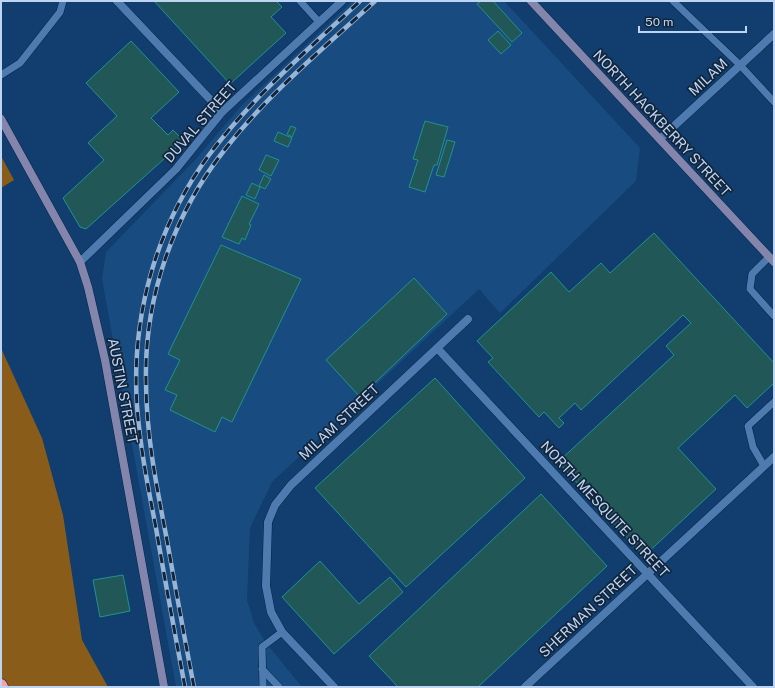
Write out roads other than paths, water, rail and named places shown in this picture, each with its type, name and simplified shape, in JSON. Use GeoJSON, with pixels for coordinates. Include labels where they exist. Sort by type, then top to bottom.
{"type":"FeatureCollection","features":[{"type":"Feature","properties":{"kind":"street"},"geometry":{"type":"LineString","coordinates":[[118,1],[222,112]]}},
{"type":"Feature","properties":{"kind":"street","name":"DUVAL STREET"},"geometry":{"type":"LineString","coordinates":[[80,262],[176,169],[222,112],[342,1]]}},
{"type":"Feature","properties":{"kind":"street","name":"NORTH HACKBERRY STREET"},"geometry":{"type":"LineString","coordinates":[[531,1],[772,260]]}},
{"type":"Feature","properties":{"kind":"street","name":"MILAM"},"geometry":{"type":"LineString","coordinates":[[660,140],[774,34]]}},
{"type":"Feature","properties":{"kind":"street","name":"AUSTIN STREET"},"geometry":{"type":"LineString","coordinates":[[1,119],[80,262],[88,287],[105,360],[164,687]]}},
{"type":"Feature","properties":{"kind":"street","name":"MILAM STREET"},"geometry":{"type":"LineString","coordinates":[[282,632],[271,612],[266,586],[268,522],[275,505],[291,485],[438,349],[468,319]]}},
{"type":"Feature","properties":{"kind":"street","name":"NORTH MESQUITE STREET"},"geometry":{"type":"LineString","coordinates":[[438,349],[753,687]]}},
{"type":"Feature","properties":{"kind":"street","name":"SHERMAN STREET"},"geometry":{"type":"LineString","coordinates":[[525,687],[774,457]]}},
{"type":"Feature","properties":{"kind":"street"},"geometry":{"type":"LineString","coordinates":[[282,632],[334,687]]}},
{"type":"Feature","properties":{"kind":"lane"},"geometry":{"type":"LineString","coordinates":[[1,75],[20,63],[60,12],[63,1]]}},
{"type":"Feature","properties":{"kind":"lane"},"geometry":{"type":"LineString","coordinates":[[300,1],[319,22]]}},
{"type":"Feature","properties":{"kind":"lane"},"geometry":{"type":"LineString","coordinates":[[673,1],[740,65],[774,102]]}},
{"type":"Feature","properties":{"kind":"lane"},"geometry":{"type":"LineString","coordinates":[[772,260],[752,274],[750,288],[774,316]]}},
{"type":"Feature","properties":{"kind":"lane"},"geometry":{"type":"LineString","coordinates":[[764,466],[753,447],[748,426],[774,402]]}},
{"type":"Feature","properties":{"kind":"lane"},"geometry":{"type":"LineString","coordinates":[[263,687],[262,647],[282,632]]}},
{"type":"Feature","properties":{"kind":"lane"},"geometry":{"type":"LineString","coordinates":[[262,669],[279,687]]}},
{"type":"Feature","properties":{"kind":"railway"},"geometry":{"type":"LineString","coordinates":[[185,687],[145,467],[137,406],[136,372],[138,339],[143,306],[151,274],[161,242],[175,212],[190,183],[209,155],[243,113],[360,1]]}},
{"type":"Feature","properties":{"kind":"railway"},"geometry":{"type":"LineString","coordinates":[[194,687],[155,478],[146,400],[147,350],[150,318],[157,288],[166,257],[177,228],[191,200],[226,148],[260,108],[375,1]]}}]}
